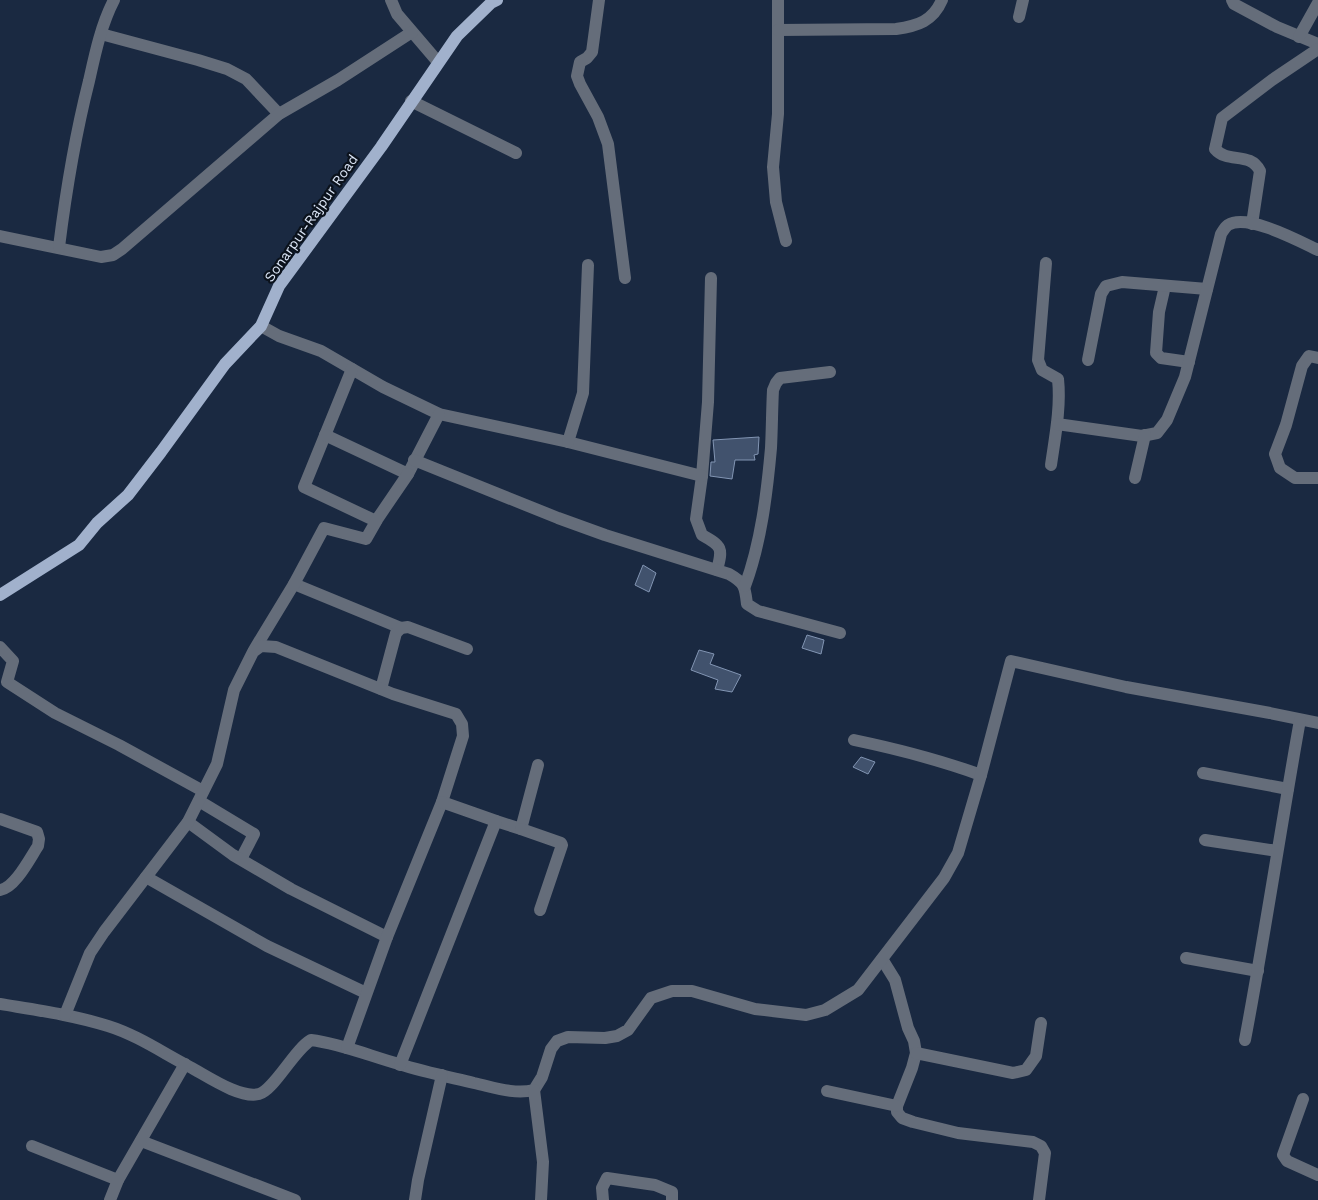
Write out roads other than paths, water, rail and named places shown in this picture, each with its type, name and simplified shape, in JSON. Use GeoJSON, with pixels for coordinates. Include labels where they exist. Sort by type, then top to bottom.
{"type":"FeatureCollection","features":[{"type":"Feature","properties":{"kind":"main road","name":"Sonarpur-Rajpur Road"},"geometry":{"type":"LineString","coordinates":[[0,595],[79,545],[97,523],[128,494],[226,364],[261,326],[279,286],[381,147],[457,36],[493,1]]}},
{"type":"Feature","properties":{"kind":"street"},"geometry":{"type":"LineString","coordinates":[[59,248],[65,195],[78,124],[101,34],[114,0]]}},
{"type":"Feature","properties":{"kind":"street"},"geometry":{"type":"LineString","coordinates":[[391,0],[396,14],[438,62]]}},
{"type":"Feature","properties":{"kind":"street"},"geometry":{"type":"LineString","coordinates":[[599,0],[592,52],[580,62],[577,76],[601,124],[608,144],[624,278]]}},
{"type":"Feature","properties":{"kind":"street"},"geometry":{"type":"LineString","coordinates":[[778,0],[778,114],[773,167],[776,202],[786,241]]}},
{"type":"Feature","properties":{"kind":"street"},"geometry":{"type":"LineString","coordinates":[[778,30],[896,29],[914,27],[937,11],[942,0]]}},
{"type":"Feature","properties":{"kind":"street"},"geometry":{"type":"LineString","coordinates":[[1019,17],[1023,0]]}},
{"type":"Feature","properties":{"kind":"street"},"geometry":{"type":"LineString","coordinates":[[1232,0],[1234,4],[1277,27],[1318,44]]}},
{"type":"Feature","properties":{"kind":"street"},"geometry":{"type":"LineString","coordinates":[[1299,36],[1318,4],[1308,0]]}},
{"type":"Feature","properties":{"kind":"street"},"geometry":{"type":"LineString","coordinates":[[0,236],[86,255],[101,257],[113,255],[279,114],[338,80],[412,32]]}},
{"type":"Feature","properties":{"kind":"street"},"geometry":{"type":"LineString","coordinates":[[101,34],[227,69],[246,79],[279,114]]}},
{"type":"Feature","properties":{"kind":"street"},"geometry":{"type":"LineString","coordinates":[[1252,224],[1260,171],[1257,165],[1250,160],[1220,155],[1215,149],[1222,118],[1272,80],[1318,49]]}},
{"type":"Feature","properties":{"kind":"street"},"geometry":{"type":"LineString","coordinates":[[411,101],[516,153]]}},
{"type":"Feature","properties":{"kind":"street"},"geometry":{"type":"LineString","coordinates":[[1057,424],[1145,435],[1158,433],[1167,420],[1185,377],[1221,234],[1227,225],[1240,221],[1271,228],[1318,250]]}},
{"type":"Feature","properties":{"kind":"street"},"geometry":{"type":"LineString","coordinates":[[1046,263],[1038,360],[1042,370],[1058,379],[1057,424],[1051,465]]}},
{"type":"Feature","properties":{"kind":"street"},"geometry":{"type":"LineString","coordinates":[[568,442],[583,393],[588,265]]}},
{"type":"Feature","properties":{"kind":"street"},"geometry":{"type":"LineString","coordinates":[[711,278],[708,402],[702,476],[696,519],[702,535],[717,543],[720,547],[721,556],[717,570]]}},
{"type":"Feature","properties":{"kind":"street"},"geometry":{"type":"LineString","coordinates":[[1088,360],[1101,294],[1106,286],[1122,282],[1207,289]]}},
{"type":"Feature","properties":{"kind":"street"},"geometry":{"type":"LineString","coordinates":[[1165,286],[1159,312],[1156,353],[1161,358],[1189,362]]}},
{"type":"Feature","properties":{"kind":"street"},"geometry":{"type":"LineString","coordinates":[[261,326],[279,336],[321,351],[383,387],[439,414],[568,442],[702,476]]}},
{"type":"Feature","properties":{"kind":"street"},"geometry":{"type":"LineString","coordinates":[[1318,358],[1309,356],[1302,366],[1286,425],[1275,454],[1280,468],[1295,478],[1318,478]]}},
{"type":"Feature","properties":{"kind":"street"},"geometry":{"type":"LineString","coordinates":[[352,369],[304,486],[376,521]]}},
{"type":"Feature","properties":{"kind":"street"},"geometry":{"type":"LineString","coordinates":[[830,372],[780,378],[776,383],[771,448],[763,512],[753,564],[745,586],[747,604],[758,611],[840,632]]}},
{"type":"Feature","properties":{"kind":"street"},"geometry":{"type":"LineString","coordinates":[[65,1015],[90,953],[188,822],[217,764],[228,723],[234,690],[253,652],[294,584],[324,528],[366,539],[408,474],[439,414]]}},
{"type":"Feature","properties":{"kind":"street"},"geometry":{"type":"LineString","coordinates":[[325,435],[408,474]]}},
{"type":"Feature","properties":{"kind":"street"},"geometry":{"type":"LineString","coordinates":[[1135,478],[1145,435]]}},
{"type":"Feature","properties":{"kind":"street"},"geometry":{"type":"LineString","coordinates":[[414,460],[558,518],[605,535],[717,570],[738,579],[745,586]]}},
{"type":"Feature","properties":{"kind":"street"},"geometry":{"type":"LineString","coordinates":[[294,584],[401,628],[408,627],[467,650]]}},
{"type":"Feature","properties":{"kind":"street"},"geometry":{"type":"LineString","coordinates":[[381,689],[396,633],[401,628]]}},
{"type":"Feature","properties":{"kind":"street"},"geometry":{"type":"LineString","coordinates":[[253,652],[261,646],[276,648],[417,703],[456,714],[462,724],[462,736],[442,802],[387,937],[347,1048]]}},
{"type":"Feature","properties":{"kind":"street"},"geometry":{"type":"LineString","coordinates":[[0,647],[13,662],[7,682],[55,713],[119,745],[201,796],[254,834],[241,860]]}},
{"type":"Feature","properties":{"kind":"street"},"geometry":{"type":"LineString","coordinates":[[541,1200],[543,1162],[534,1090],[542,1077],[551,1049],[558,1041],[568,1037],[605,1038],[617,1036],[628,1030],[651,998],[672,991],[692,991],[755,1009],[806,1014],[826,1010],[858,990],[944,878],[958,852],[981,775],[1011,661],[1126,687],[1318,723]]}},
{"type":"Feature","properties":{"kind":"street"},"geometry":{"type":"LineString","coordinates":[[1246,1040],[1300,720]]}},
{"type":"Feature","properties":{"kind":"street"},"geometry":{"type":"LineString","coordinates":[[854,740],[930,759],[981,775]]}},
{"type":"Feature","properties":{"kind":"street"},"geometry":{"type":"LineString","coordinates":[[521,829],[538,765]]}},
{"type":"Feature","properties":{"kind":"street"},"geometry":{"type":"LineString","coordinates":[[1202,773],[1288,789]]}},
{"type":"Feature","properties":{"kind":"street"},"geometry":{"type":"LineString","coordinates":[[442,802],[561,843],[562,845],[540,910]]}},
{"type":"Feature","properties":{"kind":"street"},"geometry":{"type":"LineString","coordinates":[[0,819],[37,832],[39,839],[38,846],[15,880],[5,889],[0,890]]}},
{"type":"Feature","properties":{"kind":"street"},"geometry":{"type":"LineString","coordinates":[[188,822],[241,860],[291,889],[387,937]]}},
{"type":"Feature","properties":{"kind":"street"},"geometry":{"type":"LineString","coordinates":[[400,1065],[496,822]]}},
{"type":"Feature","properties":{"kind":"street"},"geometry":{"type":"LineString","coordinates":[[1204,840],[1277,851]]}},
{"type":"Feature","properties":{"kind":"street"},"geometry":{"type":"LineString","coordinates":[[146,877],[267,946],[366,993]]}},
{"type":"Feature","properties":{"kind":"street"},"geometry":{"type":"LineString","coordinates":[[1186,958],[1258,971]]}},
{"type":"Feature","properties":{"kind":"street"},"geometry":{"type":"LineString","coordinates":[[882,959],[895,980],[916,1053],[897,1106],[897,1112],[902,1118],[913,1122],[958,1133],[1034,1142],[1041,1146],[1045,1153],[1038,1200]]}},
{"type":"Feature","properties":{"kind":"street"},"geometry":{"type":"LineString","coordinates":[[0,1004],[65,1015],[110,1027],[238,1092],[250,1095],[261,1094],[270,1086],[303,1045],[311,1040],[347,1048],[400,1065],[505,1090],[524,1092],[534,1090]]}},
{"type":"Feature","properties":{"kind":"street"},"geometry":{"type":"LineString","coordinates":[[916,1053],[1013,1073],[1026,1070],[1036,1056],[1040,1023]]}},
{"type":"Feature","properties":{"kind":"street"},"geometry":{"type":"LineString","coordinates":[[110,1200],[118,1180],[185,1064]]}},
{"type":"Feature","properties":{"kind":"street"},"geometry":{"type":"LineString","coordinates":[[415,1200],[442,1075]]}},
{"type":"Feature","properties":{"kind":"street"},"geometry":{"type":"LineString","coordinates":[[827,1091],[897,1106]]}},
{"type":"Feature","properties":{"kind":"street"},"geometry":{"type":"LineString","coordinates":[[1303,1099],[1283,1155],[1287,1161],[1318,1175]]}},
{"type":"Feature","properties":{"kind":"street"},"geometry":{"type":"LineString","coordinates":[[141,1140],[295,1200]]}},
{"type":"Feature","properties":{"kind":"street"},"geometry":{"type":"LineString","coordinates":[[32,1146],[118,1180]]}},
{"type":"Feature","properties":{"kind":"street"},"geometry":{"type":"LineString","coordinates":[[603,1200],[602,1188],[607,1178],[655,1185],[672,1192],[672,1200]]}}]}
